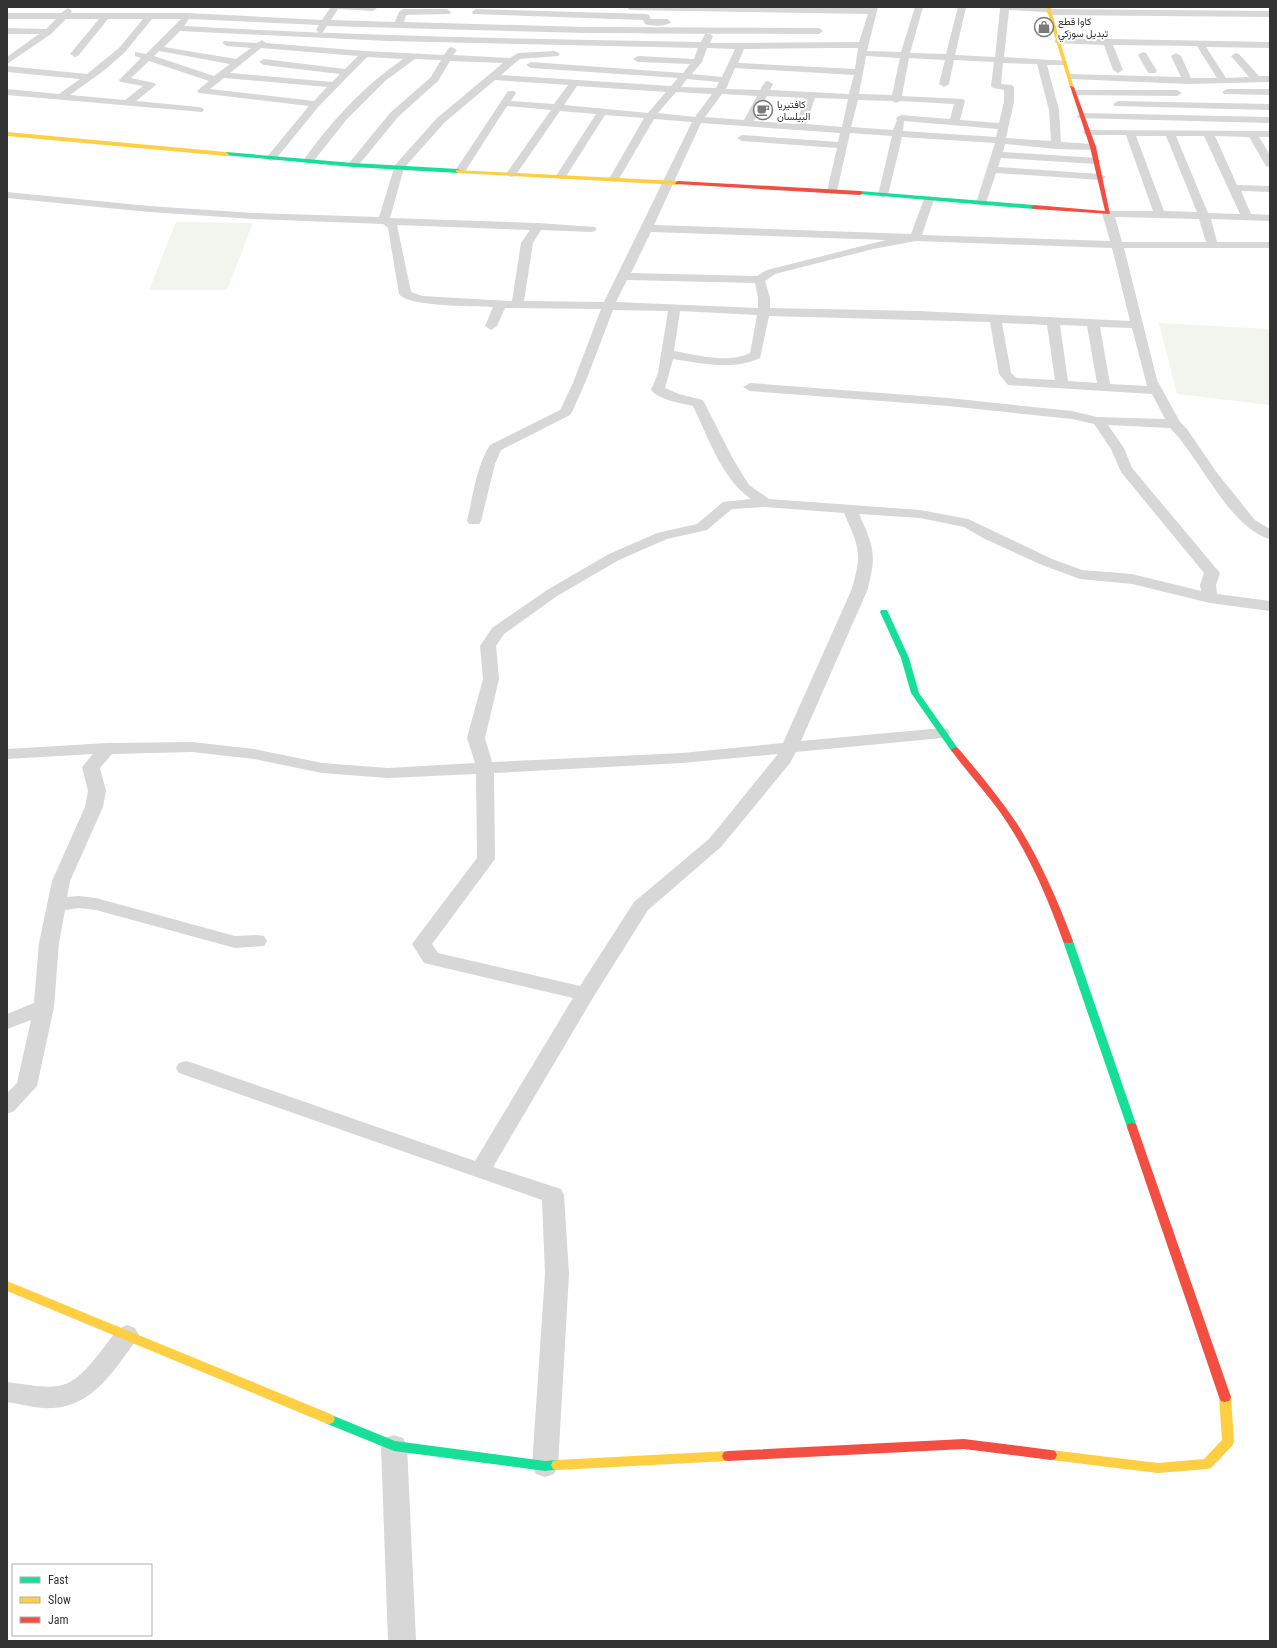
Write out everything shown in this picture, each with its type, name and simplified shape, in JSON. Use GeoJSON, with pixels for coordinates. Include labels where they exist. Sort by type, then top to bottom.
{"type":"FeatureCollection","features":[{"type":"Feature","properties":{"kind":"street"},"geometry":{"type":"LineString","coordinates":[[8,17],[16,7]]}},
{"type":"Feature","properties":{"kind":"street"},"geometry":{"type":"LineString","coordinates":[[7,61],[48,32],[64,16],[70,7]]}},
{"type":"Feature","properties":{"kind":"street"},"geometry":{"type":"LineString","coordinates":[[127,103],[151,85],[124,80],[178,28],[193,7]]}},
{"type":"Feature","properties":{"kind":"street"},"geometry":{"type":"LineString","coordinates":[[305,50],[316,37],[335,7]]}},
{"type":"Feature","properties":{"kind":"street"},"geometry":{"type":"LineString","coordinates":[[339,7],[373,8]]}},
{"type":"Feature","properties":{"kind":"street"},"geometry":{"type":"LineString","coordinates":[[625,7],[782,23],[778,54],[831,55]]}},
{"type":"Feature","properties":{"kind":"street"},"geometry":{"type":"LineString","coordinates":[[883,195],[901,118],[898,100],[905,55],[919,7]]}},
{"type":"Feature","properties":{"kind":"street"},"geometry":{"type":"LineString","coordinates":[[944,84],[962,7]]}},
{"type":"Feature","properties":{"kind":"street"},"geometry":{"type":"LineString","coordinates":[[1002,7],[1147,14],[1270,13]]}},
{"type":"Feature","properties":{"kind":"street"},"geometry":{"type":"LineString","coordinates":[[981,203],[997,155],[1009,102],[1009,87],[996,86],[1005,7]]}},
{"type":"Feature","properties":{"kind":"street"},"geometry":{"type":"LineString","coordinates":[[1266,7],[1270,13]]}},
{"type":"Feature","properties":{"kind":"street"},"geometry":{"type":"LineString","coordinates":[[8,17],[188,16],[325,23],[586,30],[782,11],[873,9],[859,52],[859,72],[832,191]]}},
{"type":"Feature","properties":{"kind":"street"},"geometry":{"type":"LineString","coordinates":[[352,165],[394,115],[435,79],[477,10],[534,13],[547,16],[646,18],[648,22],[715,17]]}},
{"type":"Feature","properties":{"kind":"street"},"geometry":{"type":"LineString","coordinates":[[1049,10],[1053,22],[1060,31],[1058,41],[1064,63],[1070,76],[1093,147],[1108,213],[1151,380],[1174,424],[1182,432],[1212,476],[1250,523],[1270,535]]}},
{"type":"Feature","properties":{"kind":"street"},"geometry":{"type":"LineString","coordinates":[[398,25],[403,12],[447,12]]}},
{"type":"Feature","properties":{"kind":"street"},"geometry":{"type":"LineString","coordinates":[[1053,22],[1152,22],[1147,14]]}},
{"type":"Feature","properties":{"kind":"street"},"geometry":{"type":"LineString","coordinates":[[75,54],[106,16]]}},
{"type":"Feature","properties":{"kind":"street"},"geometry":{"type":"LineString","coordinates":[[61,97],[103,67],[122,50],[150,16]]}},
{"type":"Feature","properties":{"kind":"street"},"geometry":{"type":"LineString","coordinates":[[586,17],[586,30]]}},
{"type":"Feature","properties":{"kind":"street"},"geometry":{"type":"LineString","coordinates":[[614,179],[651,116],[697,62],[715,17]]}},
{"type":"Feature","properties":{"kind":"street"},"geometry":{"type":"LineString","coordinates":[[178,28],[316,37],[741,46],[779,45],[905,55],[1064,63]]}},
{"type":"Feature","properties":{"kind":"street"},"geometry":{"type":"LineString","coordinates":[[7,31],[48,32]]}},
{"type":"Feature","properties":{"kind":"street"},"geometry":{"type":"LineString","coordinates":[[781,31],[819,31]]}},
{"type":"Feature","properties":{"kind":"street"},"geometry":{"type":"LineString","coordinates":[[1157,31],[1164,43]]}},
{"type":"Feature","properties":{"kind":"street"},"geometry":{"type":"LineString","coordinates":[[272,34],[202,90],[316,104]]}},
{"type":"Feature","properties":{"kind":"street"},"geometry":{"type":"LineString","coordinates":[[169,37],[183,39]]}},
{"type":"Feature","properties":{"kind":"street"},"geometry":{"type":"LineString","coordinates":[[1058,41],[1270,45]]}},
{"type":"Feature","properties":{"kind":"street"},"geometry":{"type":"LineString","coordinates":[[219,42],[305,50],[511,62],[739,80]]}},
{"type":"Feature","properties":{"kind":"street"},"geometry":{"type":"LineString","coordinates":[[652,60],[654,43]]}},
{"type":"Feature","properties":{"kind":"street"},"geometry":{"type":"LineString","coordinates":[[1108,43],[1116,55],[1118,70]]}},
{"type":"Feature","properties":{"kind":"street"},"geometry":{"type":"LineString","coordinates":[[1200,44],[1204,56],[1223,80]]}},
{"type":"Feature","properties":{"kind":"street"},"geometry":{"type":"LineString","coordinates":[[474,521],[488,464],[495,448],[565,412],[579,383],[608,307],[698,120],[720,90],[741,46]]}},
{"type":"Feature","properties":{"kind":"street"},"geometry":{"type":"LineString","coordinates":[[7,48],[25,48]]}},
{"type":"Feature","properties":{"kind":"street"},"geometry":{"type":"LineString","coordinates":[[156,48],[237,62]]}},
{"type":"Feature","properties":{"kind":"street"},"geometry":{"type":"LineString","coordinates":[[122,50],[218,77],[334,85]]}},
{"type":"Feature","properties":{"kind":"street"},"geometry":{"type":"LineString","coordinates":[[271,158],[316,104],[345,72],[365,54]]}},
{"type":"Feature","properties":{"kind":"street"},"geometry":{"type":"LineString","coordinates":[[384,220],[399,168],[441,120],[518,56],[555,54]]}},
{"type":"Feature","properties":{"kind":"street"},"geometry":{"type":"LineString","coordinates":[[1152,71],[1139,55],[1156,56]]}},
{"type":"Feature","properties":{"kind":"street"},"geometry":{"type":"LineString","coordinates":[[308,161],[337,123],[359,99],[394,69],[413,56]]}},
{"type":"Feature","properties":{"kind":"street"},"geometry":{"type":"LineString","coordinates":[[1176,56],[1188,81]]}},
{"type":"Feature","properties":{"kind":"street"},"geometry":{"type":"LineString","coordinates":[[1204,56],[1250,56]]}},
{"type":"Feature","properties":{"kind":"street"},"geometry":{"type":"LineString","coordinates":[[1229,56],[1256,79]]}},
{"type":"Feature","properties":{"kind":"street"},"geometry":{"type":"LineString","coordinates":[[629,59],[697,62]]}},
{"type":"Feature","properties":{"kind":"street"},"geometry":{"type":"LineString","coordinates":[[264,62],[345,72]]}},
{"type":"Feature","properties":{"kind":"street"},"geometry":{"type":"LineString","coordinates":[[1041,62],[1054,110],[1056,146]]}},
{"type":"Feature","properties":{"kind":"street"},"geometry":{"type":"LineString","coordinates":[[731,65],[776,64],[859,72]]}},
{"type":"Feature","properties":{"kind":"street"},"geometry":{"type":"LineString","coordinates":[[748,123],[769,82],[776,64]]}},
{"type":"Feature","properties":{"kind":"street"},"geometry":{"type":"LineString","coordinates":[[7,69],[88,77]]}},
{"type":"Feature","properties":{"kind":"street"},"geometry":{"type":"LineString","coordinates":[[1070,76],[1188,81],[1270,79]]}},
{"type":"Feature","properties":{"kind":"street"},"geometry":{"type":"LineString","coordinates":[[494,77],[898,100],[960,101],[954,122]]}},
{"type":"Feature","properties":{"kind":"street"},"geometry":{"type":"LineString","coordinates":[[460,171],[520,79]]}},
{"type":"Feature","properties":{"kind":"street"},"geometry":{"type":"LineString","coordinates":[[1207,81],[1213,92],[1270,92]]}},
{"type":"Feature","properties":{"kind":"street"},"geometry":{"type":"LineString","coordinates":[[511,174],[575,82]]}},
{"type":"Feature","properties":{"kind":"street"},"geometry":{"type":"LineString","coordinates":[[840,86],[856,87]]}},
{"type":"Feature","properties":{"kind":"street"},"geometry":{"type":"LineString","coordinates":[[7,92],[199,110]]}},
{"type":"Feature","properties":{"kind":"street"},"geometry":{"type":"LineString","coordinates":[[1077,97],[1184,92]]}},
{"type":"Feature","properties":{"kind":"street"},"geometry":{"type":"LineString","coordinates":[[1146,93],[1157,118],[1167,134],[1204,216],[1213,246]]}},
{"type":"Feature","properties":{"kind":"street"},"geometry":{"type":"LineString","coordinates":[[800,127],[811,95]]}},
{"type":"Feature","properties":{"kind":"street"},"geometry":{"type":"LineString","coordinates":[[1077,97],[1104,104],[1152,106],[1216,102],[1270,107]]}},
{"type":"Feature","properties":{"kind":"street"},"geometry":{"type":"LineString","coordinates":[[1216,102],[1223,118],[1225,134]]}},
{"type":"Feature","properties":{"kind":"street"},"geometry":{"type":"LineString","coordinates":[[505,103],[698,120],[1056,146],[1093,147]]}},
{"type":"Feature","properties":{"kind":"street"},"geometry":{"type":"LineString","coordinates":[[562,176],[603,112]]}},
{"type":"Feature","properties":{"kind":"street"},"geometry":{"type":"LineString","coordinates":[[1082,116],[1270,120]]}},
{"type":"Feature","properties":{"kind":"street"},"geometry":{"type":"LineString","coordinates":[[901,118],[1004,126]]}},
{"type":"Feature","properties":{"kind":"street"},"geometry":{"type":"LineString","coordinates":[[1088,132],[1270,134]]}},
{"type":"Feature","properties":{"kind":"street"},"geometry":{"type":"LineString","coordinates":[[1130,133],[1160,215]]}},
{"type":"Feature","properties":{"kind":"street"},"geometry":{"type":"LineString","coordinates":[[1208,133],[1247,217]]}},
{"type":"Feature","properties":{"kind":"street"},"geometry":{"type":"LineString","coordinates":[[7,134],[352,165],[832,191],[1108,213],[1270,218]]}},
{"type":"Feature","properties":{"kind":"street"},"geometry":{"type":"LineString","coordinates":[[1252,134],[1270,164]]}},
{"type":"Feature","properties":{"kind":"street"},"geometry":{"type":"LineString","coordinates":[[742,138],[842,150]]}},
{"type":"Feature","properties":{"kind":"street"},"geometry":{"type":"LineString","coordinates":[[766,150],[842,150]]}},
{"type":"Feature","properties":{"kind":"street"},"geometry":{"type":"LineString","coordinates":[[997,155],[1096,161]]}},
{"type":"Feature","properties":{"kind":"street"},"geometry":{"type":"LineString","coordinates":[[992,169],[1012,172],[1101,177]]}},
{"type":"Feature","properties":{"kind":"street"},"geometry":{"type":"LineString","coordinates":[[1233,188],[1270,189]]}},
{"type":"Feature","properties":{"kind":"street"},"geometry":{"type":"LineString","coordinates":[[7,195],[240,215],[591,228]]}},
{"type":"Feature","properties":{"kind":"street"},"geometry":{"type":"LineString","coordinates":[[915,238],[929,199]]}},
{"type":"Feature","properties":{"kind":"street"},"geometry":{"type":"LineString","coordinates":[[384,220],[393,227],[405,294],[410,297],[431,300],[500,304],[994,318],[1137,325]]}},
{"type":"Feature","properties":{"kind":"street"},"geometry":{"type":"LineString","coordinates":[[517,304],[527,244],[538,226]]}},
{"type":"Feature","properties":{"kind":"street"},"geometry":{"type":"LineString","coordinates":[[647,228],[1117,245],[1270,245]]}},
{"type":"Feature","properties":{"kind":"street"},"geometry":{"type":"LineString","coordinates":[[624,276],[759,280],[771,272],[874,246],[915,238]]}},
{"type":"Feature","properties":{"kind":"street"},"geometry":{"type":"LineString","coordinates":[[666,354],[736,361],[751,358],[756,355],[765,300],[759,280]]}},
{"type":"Feature","properties":{"kind":"street"},"geometry":{"type":"LineString","coordinates":[[491,326],[500,304]]}},
{"type":"Feature","properties":{"kind":"street"},"geometry":{"type":"LineString","coordinates":[[675,308],[664,373],[658,390],[674,397],[698,403],[726,459],[744,488],[765,503]]}},
{"type":"Feature","properties":{"kind":"street"},"geometry":{"type":"LineString","coordinates":[[994,318],[1005,374],[1013,382],[1156,390]]}},
{"type":"Feature","properties":{"kind":"street"},"geometry":{"type":"LineString","coordinates":[[1053,321],[1062,384]]}},
{"type":"Feature","properties":{"kind":"street"},"geometry":{"type":"LineString","coordinates":[[1093,322],[1104,386]]}},
{"type":"Feature","properties":{"kind":"street"},"geometry":{"type":"LineString","coordinates":[[750,387],[948,402],[1072,415],[1099,421],[1130,421],[1174,424]]}},
{"type":"Feature","properties":{"kind":"street"},"geometry":{"type":"LineString","coordinates":[[1099,421],[1109,439],[1117,448],[1126,469],[1212,573],[1208,585],[1210,598]]}},
{"type":"Feature","properties":{"kind":"street"},"geometry":{"type":"LineString","coordinates":[[585,994],[431,958],[422,944],[486,859],[485,769],[476,738],[492,679],[488,646],[498,632],[552,593],[614,557],[662,536],[702,527],[728,505],[765,503],[920,514],[968,523],[990,536],[1047,562],[1080,574],[1132,580],[1210,598],[1270,606]]}},
{"type":"Feature","properties":{"kind":"street"},"geometry":{"type":"LineString","coordinates":[[480,1171],[585,994],[641,906],[715,843],[784,759],[833,652],[859,591],[866,568],[865,542],[850,510]]}},
{"type":"Feature","properties":{"kind":"street"},"geometry":{"type":"LineString","coordinates":[[7,1286],[394,1446],[545,1466],[964,1444],[1158,1468],[1207,1464],[1228,1442],[1225,1395],[1056,907],[1023,843],[1003,810],[942,733],[915,693],[905,658],[884,612]]}},
{"type":"Feature","properties":{"kind":"street"},"geometry":{"type":"LineString","coordinates":[[7,754],[108,748],[192,747],[254,754],[322,768],[388,773],[682,758],[942,733]]}},
{"type":"Feature","properties":{"kind":"street"},"geometry":{"type":"LineString","coordinates":[[7,1106],[27,1086],[44,1007],[49,943],[61,881],[94,807],[97,791],[91,767],[108,748]]}},
{"type":"Feature","properties":{"kind":"street"},"geometry":{"type":"LineString","coordinates":[[57,905],[79,902],[96,904],[235,942],[257,940]]}},
{"type":"Feature","properties":{"kind":"street"},"geometry":{"type":"LineString","coordinates":[[7,1022],[44,1007]]}},
{"type":"Feature","properties":{"kind":"street"},"geometry":{"type":"LineString","coordinates":[[186,1068],[553,1195],[557,1274],[545,1466]]}},
{"type":"Feature","properties":{"kind":"street"},"geometry":{"type":"LineString","coordinates":[[7,1392],[59,1397],[74,1392],[87,1384],[127,1335]]}},
{"type":"Feature","properties":{"kind":"street"},"geometry":{"type":"LineString","coordinates":[[394,1446],[402,1641]]}},
{"type":"Feature","properties":{"kind":"shaded area"},"geometry":{"type":"Polygon","coordinates":[[[176,222],[253,223],[227,290],[149,290],[176,222]]]}},
{"type":"Feature","properties":{"kind":"shaded area"},"geometry":{"type":"Polygon","coordinates":[[[1159,323],[1270,329],[1270,405],[1177,394],[1159,323]]]}},
{"type":"Feature","properties":{"kind":"traffic: fast"},"geometry":{"type":"LineString","coordinates":[[226,154],[353,165],[458,171]]}},
{"type":"Feature","properties":{"kind":"traffic: fast"},"geometry":{"type":"LineString","coordinates":[[860,193],[1034,207]]}},
{"type":"Feature","properties":{"kind":"traffic: fast"},"geometry":{"type":"LineString","coordinates":[[884,612],[905,658],[915,693],[955,750]]}},
{"type":"Feature","properties":{"kind":"traffic: fast"},"geometry":{"type":"LineString","coordinates":[[1068,941],[1132,1127]]}},
{"type":"Feature","properties":{"kind":"traffic: fast"},"geometry":{"type":"LineString","coordinates":[[329,1419],[394,1446],[545,1466],[557,1465]]}},
{"type":"Feature","properties":{"kind":"traffic: slow"},"geometry":{"type":"LineString","coordinates":[[1048,7],[1072,87]]}},
{"type":"Feature","properties":{"kind":"traffic: slow"},"geometry":{"type":"LineString","coordinates":[[7,134],[226,154]]}},
{"type":"Feature","properties":{"kind":"traffic: slow"},"geometry":{"type":"LineString","coordinates":[[458,171],[678,183]]}},
{"type":"Feature","properties":{"kind":"traffic: slow"},"geometry":{"type":"LineString","coordinates":[[7,1286],[329,1419]]}},
{"type":"Feature","properties":{"kind":"traffic: slow"},"geometry":{"type":"LineString","coordinates":[[1051,1455],[1158,1468],[1207,1464],[1228,1442],[1225,1397]]}},
{"type":"Feature","properties":{"kind":"traffic: slow"},"geometry":{"type":"LineString","coordinates":[[557,1465],[728,1456]]}},
{"type":"Feature","properties":{"kind":"traffic: jam"},"geometry":{"type":"LineString","coordinates":[[1034,207],[1108,213],[1093,147],[1072,87]]}},
{"type":"Feature","properties":{"kind":"traffic: jam"},"geometry":{"type":"LineString","coordinates":[[678,183],[860,193]]}},
{"type":"Feature","properties":{"kind":"traffic: jam"},"geometry":{"type":"LineString","coordinates":[[955,750],[997,802],[1023,841],[1048,890],[1068,941]]}},
{"type":"Feature","properties":{"kind":"traffic: jam"},"geometry":{"type":"LineString","coordinates":[[1132,1127],[1225,1397]]}},
{"type":"Feature","properties":{"kind":"traffic: jam"},"geometry":{"type":"LineString","coordinates":[[728,1456],[964,1444],[1051,1455]]}},
{"type":"Feature","properties":{"kind":"place","name":"كاوا قطع تبديل سوزكي"},"geometry":{"type":"Point","coordinates":[1044,27]}},
{"type":"Feature","properties":{"kind":"place","name":"كافتيريا البيلسان"},"geometry":{"type":"Point","coordinates":[763,110]}}]}
